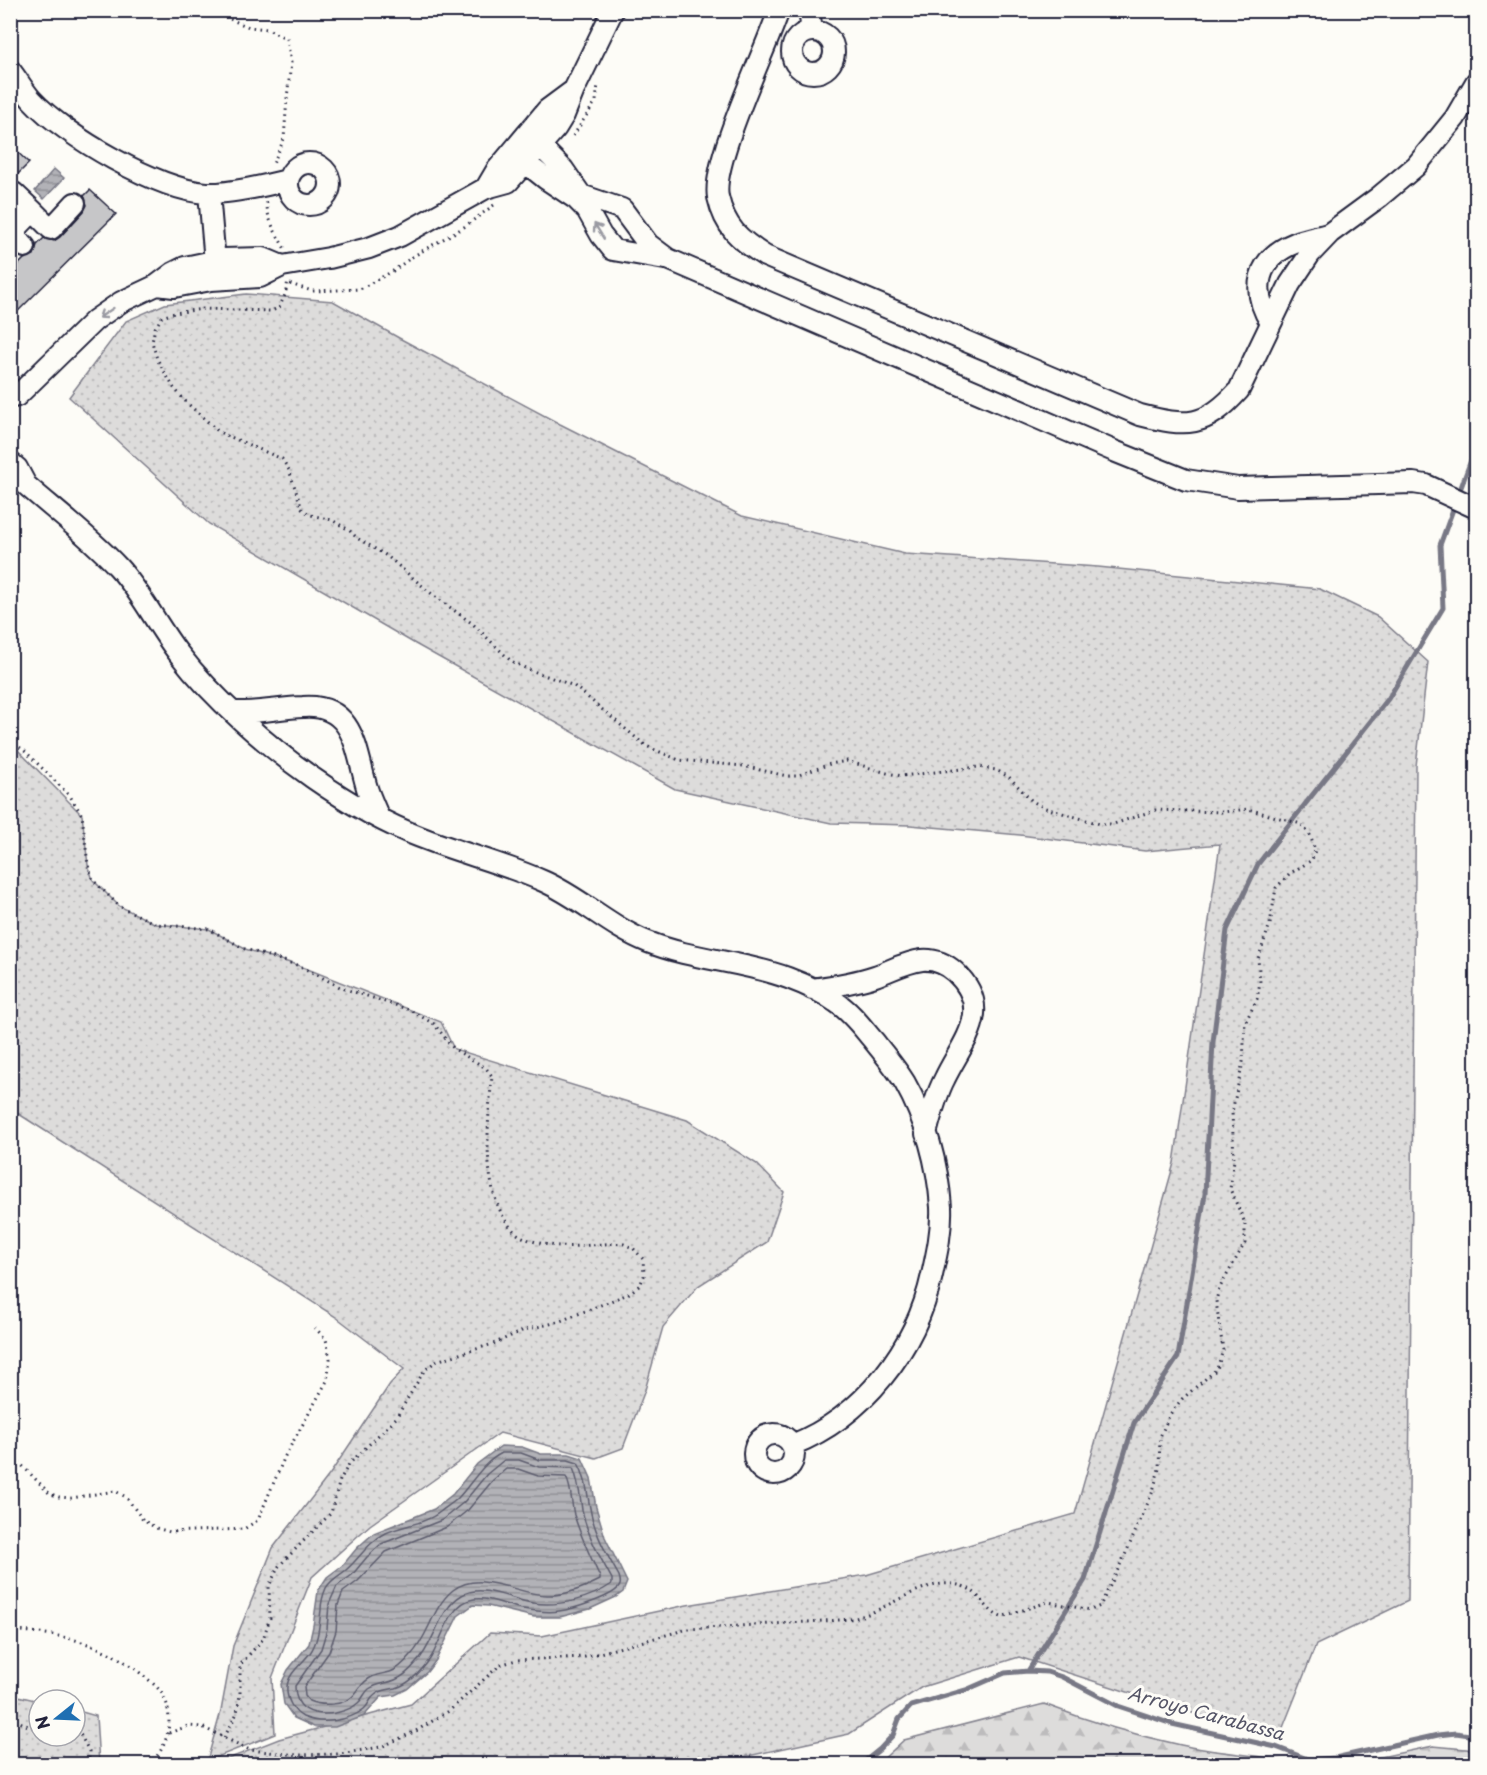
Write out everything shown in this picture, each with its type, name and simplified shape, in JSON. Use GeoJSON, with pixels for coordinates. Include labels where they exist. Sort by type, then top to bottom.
{"type":"FeatureCollection","features":[{"type":"Feature","properties":{"kind":"street"},"geometry":{"type":"LineString","coordinates":[[13,401],[95,320],[121,302],[157,285],[185,267],[215,270],[263,258],[286,266],[369,248],[443,213],[486,188],[508,182],[519,157],[533,140],[547,110],[574,90],[614,10]]}},
{"type":"Feature","properties":{"kind":"street"},"geometry":{"type":"LineString","coordinates":[[779,10],[729,139],[720,169],[718,195],[725,218],[739,239],[765,256],[1140,415],[1170,423],[1203,420],[1226,404],[1239,390],[1296,274],[1310,254],[1330,233],[1416,166],[1455,118],[1476,82]]}},
{"type":"Feature","properties":{"kind":"street"},"geometry":{"type":"LineString","coordinates":[[809,10],[812,31]]}},
{"type":"Feature","properties":{"kind":"street"},"geometry":{"type":"LineString","coordinates":[[10,70],[20,94],[67,131],[114,159],[178,186],[209,193],[269,185],[288,180]]}},
{"type":"Feature","properties":{"kind":"street"},"geometry":{"type":"LineString","coordinates":[[533,140],[563,169],[581,195],[622,209],[648,244],[668,259],[1103,447],[1186,480],[1238,488],[1413,483],[1476,508]]}},
{"type":"Feature","properties":{"kind":"street"},"geometry":{"type":"LineString","coordinates":[[519,157],[576,199],[587,210],[601,235],[613,250],[668,259]]}},
{"type":"Feature","properties":{"kind":"street"},"geometry":{"type":"LineString","coordinates":[[14,193],[51,229],[75,203]]}},
{"type":"Feature","properties":{"kind":"street"},"geometry":{"type":"LineString","coordinates":[[209,193],[215,270]]}},
{"type":"Feature","properties":{"kind":"street"},"geometry":{"type":"LineString","coordinates":[[16,238],[33,211]]}},
{"type":"Feature","properties":{"kind":"street"},"geometry":{"type":"LineString","coordinates":[[1271,323],[1258,295],[1259,278],[1268,260],[1280,250],[1296,243],[1330,233]]}},
{"type":"Feature","properties":{"kind":"street"},"geometry":{"type":"LineString","coordinates":[[10,462],[17,468],[18,482],[118,567],[136,589],[178,654],[261,738],[312,777],[379,818],[415,835],[547,882],[623,931],[648,942],[677,952],[756,968],[786,977],[812,989],[837,1003],[860,1024],[887,1057],[906,1084],[926,1134],[939,1185],[941,1211],[938,1250],[928,1290],[909,1339],[892,1367],[848,1412],[813,1436],[792,1444]]}},
{"type":"Feature","properties":{"kind":"street"},"geometry":{"type":"LineString","coordinates":[[234,712],[258,713],[304,706],[322,708],[334,714],[352,733],[360,754],[367,788],[379,818]]}},
{"type":"Feature","properties":{"kind":"street"},"geometry":{"type":"LineString","coordinates":[[812,989],[854,983],[914,961],[926,960],[939,962],[952,969],[968,985],[973,997],[972,1026],[967,1041],[944,1079],[926,1134]]}},
{"type":"Feature","properties":{"kind":"path"},"geometry":{"type":"LineString","coordinates":[[169,1733],[188,1726],[202,1727],[250,1750],[270,1753],[340,1754],[381,1747],[416,1731],[449,1710],[500,1665],[516,1660],[585,1657],[688,1629],[862,1617],[924,1588],[942,1585],[964,1586],[1001,1617],[1048,1602],[1091,1610],[1100,1606],[1153,1491],[1159,1469],[1160,1437],[1170,1414],[1182,1399],[1217,1369],[1223,1350],[1216,1301],[1218,1289],[1245,1243],[1246,1235],[1245,1223],[1230,1189],[1234,1160],[1232,1112],[1243,1062],[1245,1023],[1257,999],[1260,982],[1258,959],[1270,924],[1276,888],[1290,874],[1312,860],[1315,850],[1310,835],[1301,824],[1248,809],[1223,812],[1155,810],[1114,824],[1100,824],[1045,808],[1032,801],[1009,777],[996,770],[978,767],[902,776],[848,761],[796,776],[787,776],[743,766],[679,760],[646,746],[574,686],[511,661],[473,624],[433,595],[387,556],[333,520],[302,509],[289,470],[282,459],[219,432],[174,388],[157,359],[152,342],[155,328],[162,317],[174,313],[203,309],[271,311],[279,308],[285,295],[290,273],[286,266],[289,256],[273,227],[267,209],[273,162],[284,139],[291,63],[287,39],[268,28],[249,27],[208,10]]}},
{"type":"Feature","properties":{"kind":"path"},"geometry":{"type":"LineString","coordinates":[[10,741],[26,752],[70,796],[82,815],[88,865],[93,880],[119,906],[156,924],[209,929],[245,949],[300,966],[342,988],[410,1010],[434,1024],[454,1049],[486,1068],[492,1076],[488,1137],[490,1179],[505,1218],[517,1233],[535,1241],[558,1246],[624,1244],[633,1248],[642,1259],[644,1276],[640,1285],[628,1294],[558,1322],[524,1330],[493,1344],[436,1361],[424,1371],[396,1418],[349,1464],[340,1480],[331,1513],[279,1566],[269,1586],[270,1618],[263,1639],[240,1665],[240,1695],[237,1713],[225,1738]]}},
{"type":"Feature","properties":{"kind":"path"},"geometry":{"type":"LineString","coordinates":[[10,1453],[49,1493],[59,1497],[71,1498],[116,1491],[126,1497],[143,1520],[156,1528],[170,1532],[244,1529],[258,1520],[285,1456],[327,1381],[330,1359],[326,1339],[315,1328]]}},
{"type":"Feature","properties":{"kind":"path"},"geometry":{"type":"LineString","coordinates":[[10,1630],[44,1633],[84,1641],[132,1666],[159,1688],[168,1704],[169,1733],[154,1764]]}},
{"type":"Feature","properties":{"kind":"path"},"geometry":{"type":"LineString","coordinates":[[10,1717],[27,1726]]}},
{"type":"Feature","properties":{"kind":"path"},"geometry":{"type":"LineString","coordinates":[[87,1747],[89,1764]]}},
{"type":"Feature","properties":{"kind":"path"},"geometry":{"type":"LineString","coordinates":[[149,1764],[156,1759]]}},
{"type":"Feature","properties":{"kind":"green space"},"geometry":{"type":"Polygon","coordinates":[[[246,294],[333,301],[560,424],[742,516],[905,554],[1098,567],[1320,589],[1378,617],[1428,662],[1416,766],[1408,1601],[1316,1645],[1282,1730],[1205,1717],[1019,1657],[922,1687],[849,1734],[712,1764],[215,1764],[279,1739],[411,1704],[490,1633],[542,1636],[687,1605],[866,1575],[1075,1514],[1174,1163],[1220,844],[1145,851],[1020,835],[910,825],[831,823],[675,789],[417,645],[209,524],[69,397],[126,321],[165,304],[246,294]]]}},
{"type":"Feature","properties":{"kind":"green space"},"geometry":{"type":"Polygon","coordinates":[[[10,742],[82,815],[88,865],[93,880],[119,906],[156,924],[209,929],[245,949],[300,966],[441,1022],[454,1049],[687,1120],[757,1164],[784,1192],[767,1242],[698,1286],[663,1327],[645,1390],[623,1448],[596,1458],[500,1433],[370,1525],[312,1577],[272,1678],[275,1734],[207,1761],[221,1711],[233,1646],[273,1548],[330,1474],[390,1384],[404,1369],[336,1317],[11,1109],[10,742]]]}},
{"type":"Feature","properties":{"kind":"green space"},"geometry":{"type":"Polygon","coordinates":[[[10,1694],[27,1698],[27,1748],[87,1748],[87,1713],[96,1716],[99,1764],[11,1764],[10,1694]]]}},
{"type":"Feature","properties":{"kind":"green space"},"geometry":{"type":"Polygon","coordinates":[[[1044,1704],[1111,1727],[1163,1741],[1299,1764],[878,1764],[904,1740],[1044,1704]]]}},
{"type":"Feature","properties":{"kind":"green space"},"geometry":{"type":"Polygon","coordinates":[[[1433,1746],[1476,1750],[1476,1764],[1348,1764],[1433,1746]]]}},
{"type":"Feature","properties":{"kind":"water"},"geometry":{"type":"Polygon","coordinates":[[[54,169],[64,178],[44,199],[35,191],[54,169]]]}},
{"type":"Feature","properties":{"kind":"water"},"geometry":{"type":"Polygon","coordinates":[[[501,1446],[522,1447],[541,1454],[569,1454],[582,1458],[591,1478],[596,1507],[605,1537],[627,1582],[623,1592],[590,1609],[560,1617],[534,1617],[488,1606],[473,1605],[458,1616],[436,1660],[427,1672],[407,1689],[395,1695],[381,1697],[364,1716],[335,1727],[314,1727],[294,1718],[284,1704],[281,1684],[288,1670],[309,1644],[318,1591],[327,1577],[343,1565],[374,1533],[434,1509],[453,1494],[477,1464],[501,1446]]]}},
{"type":"Feature","properties":{"kind":"building"},"geometry":{"type":"Polygon","coordinates":[[[10,145],[29,163],[10,182],[10,145]]]}},
{"type":"Feature","properties":{"kind":"building"},"geometry":{"type":"Polygon","coordinates":[[[90,190],[116,214],[10,319],[10,273],[24,259],[34,255],[37,245],[44,238],[54,241],[60,237],[84,211],[87,205],[84,196],[90,190]]]}},
{"type":"Feature","properties":{"kind":"waterway"},"geometry":{"type":"LineString","coordinates":[[1028,1671],[1085,1580],[1134,1423],[1178,1357],[1205,1194],[1213,1042],[1227,930],[1258,864],[1388,699],[1443,608],[1440,545],[1471,460],[1476,455]]}},
{"type":"Feature","properties":{"kind":"waterway","name":"Arroyo Carabassa"},"geometry":{"type":"LineString","coordinates":[[857,1764],[864,1762],[880,1749],[893,1735],[899,1719],[911,1706],[966,1690],[1005,1673],[1028,1671],[1047,1672],[1062,1677],[1118,1706],[1172,1724],[1276,1747],[1310,1760],[1335,1758],[1438,1735],[1456,1733],[1476,1736]]}}]}
